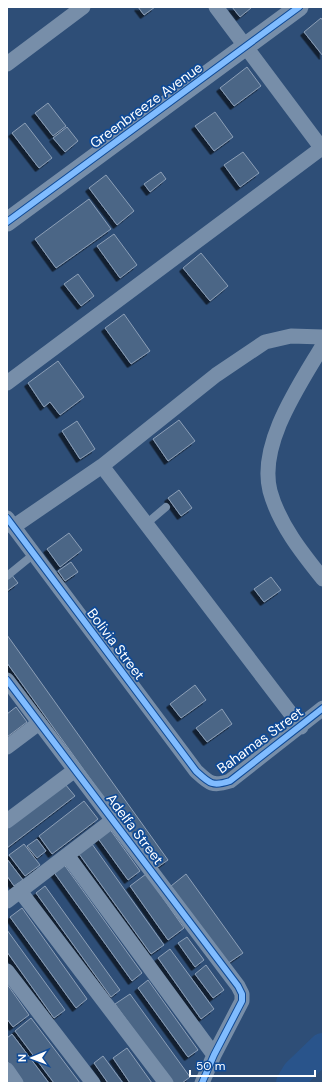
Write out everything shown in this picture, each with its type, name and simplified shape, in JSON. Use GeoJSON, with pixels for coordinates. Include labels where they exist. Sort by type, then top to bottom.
{"type":"FeatureCollection","features":[{"type":"Feature","properties":{"kind":"street"},"geometry":{"type":"LineString","coordinates":[[7,64],[83,7]]}},
{"type":"Feature","properties":{"kind":"street"},"geometry":{"type":"LineString","coordinates":[[7,383],[323,149],[216,7]]}},
{"type":"Feature","properties":{"kind":"street","name":"Greenbreeze Avenue"},"geometry":{"type":"LineString","coordinates":[[7,222],[299,7]]}},
{"type":"Feature","properties":{"kind":"street"},"geometry":{"type":"LineString","coordinates":[[10,522],[102,466],[216,375],[265,342],[291,336],[323,336]]}},
{"type":"Feature","properties":{"kind":"street"},"geometry":{"type":"LineString","coordinates":[[323,345],[278,426],[270,448],[268,469],[270,490],[278,511],[296,545],[323,579]]}},
{"type":"Feature","properties":{"kind":"street"},"geometry":{"type":"LineString","coordinates":[[102,466],[301,727]]}},
{"type":"Feature","properties":{"kind":"street","name":"Bolivia Street"},"geometry":{"type":"LineString","coordinates":[[10,522],[196,771],[209,783]]}},
{"type":"Feature","properties":{"kind":"street","name":"Adelfa Street"},"geometry":{"type":"LineString","coordinates":[[7,680],[242,994],[242,1001],[214,1055]]}},
{"type":"Feature","properties":{"kind":"street","name":"Bahamas Street"},"geometry":{"type":"LineString","coordinates":[[209,783],[219,784],[230,781],[301,727],[323,708]]}},
{"type":"Feature","properties":{"kind":"street"},"geometry":{"type":"LineString","coordinates":[[7,747],[39,723]]}},
{"type":"Feature","properties":{"kind":"street"},"geometry":{"type":"LineString","coordinates":[[7,821],[75,770]]}},
{"type":"Feature","properties":{"kind":"street"},"geometry":{"type":"LineString","coordinates":[[7,901],[113,820]]}},
{"type":"Feature","properties":{"kind":"street"},"geometry":{"type":"LineString","coordinates":[[67,855],[214,1055],[202,1083]]}},
{"type":"Feature","properties":{"kind":"street"},"geometry":{"type":"LineString","coordinates":[[20,891],[166,1083]]}},
{"type":"Feature","properties":{"kind":"street"},"geometry":{"type":"LineString","coordinates":[[7,971],[93,1083]]}},
{"type":"Feature","properties":{"kind":"street"},"geometry":{"type":"LineString","coordinates":[[7,1070],[16,1083]]}},
{"type":"Feature","properties":{"kind":"lane"},"geometry":{"type":"LineString","coordinates":[[146,524],[166,507]]}},
{"type":"Feature","properties":{"kind":"lane"},"geometry":{"type":"LineString","coordinates":[[7,576],[34,554]]}},
{"type":"Feature","properties":{"kind":"building"},"geometry":{"type":"Polygon","coordinates":[[[138,7],[155,7],[144,15],[138,7]]]}},
{"type":"Feature","properties":{"kind":"building"},"geometry":{"type":"Polygon","coordinates":[[[232,7],[250,7],[251,8],[240,17],[232,7]]]}},
{"type":"Feature","properties":{"kind":"building"},"geometry":{"type":"Polygon","coordinates":[[[321,18],[323,21],[323,56],[304,32],[321,18]]]}},
{"type":"Feature","properties":{"kind":"building"},"geometry":{"type":"Polygon","coordinates":[[[247,67],[261,86],[234,106],[220,88],[247,67]]]}},
{"type":"Feature","properties":{"kind":"building"},"geometry":{"type":"Polygon","coordinates":[[[48,103],[66,126],[53,136],[35,113],[48,103]]]}},
{"type":"Feature","properties":{"kind":"building"},"geometry":{"type":"Polygon","coordinates":[[[215,112],[233,137],[214,151],[195,126],[215,112]]]}},
{"type":"Feature","properties":{"kind":"building"},"geometry":{"type":"Polygon","coordinates":[[[25,123],[52,158],[39,168],[12,133],[25,123]]]}},
{"type":"Feature","properties":{"kind":"building"},"geometry":{"type":"Polygon","coordinates":[[[67,127],[78,141],[65,152],[53,138],[67,127]]]}},
{"type":"Feature","properties":{"kind":"building"},"geometry":{"type":"Polygon","coordinates":[[[243,152],[259,173],[240,187],[224,165],[243,152]]]}},
{"type":"Feature","properties":{"kind":"building"},"geometry":{"type":"Polygon","coordinates":[[[161,172],[166,179],[150,192],[144,184],[161,172]]]}},
{"type":"Feature","properties":{"kind":"building"},"geometry":{"type":"Polygon","coordinates":[[[106,175],[134,211],[117,225],[89,188],[106,175]]]}},
{"type":"Feature","properties":{"kind":"building"},"geometry":{"type":"Polygon","coordinates":[[[89,199],[111,229],[56,268],[35,239],[89,199]]]}},
{"type":"Feature","properties":{"kind":"building"},"geometry":{"type":"Polygon","coordinates":[[[114,234],[137,265],[120,278],[97,246],[114,234]]]}},
{"type":"Feature","properties":{"kind":"building"},"geometry":{"type":"Polygon","coordinates":[[[201,253],[228,286],[210,301],[183,268],[201,253]]]}},
{"type":"Feature","properties":{"kind":"building"},"geometry":{"type":"Polygon","coordinates":[[[78,274],[94,296],[81,306],[64,284],[78,274]]]}},
{"type":"Feature","properties":{"kind":"building"},"geometry":{"type":"Polygon","coordinates":[[[124,314],[150,351],[131,364],[105,328],[124,314]]]}},
{"type":"Feature","properties":{"kind":"building"},"geometry":{"type":"Polygon","coordinates":[[[58,361],[84,397],[60,415],[50,402],[44,407],[28,383],[58,361]]]}},
{"type":"Feature","properties":{"kind":"building"},"geometry":{"type":"Polygon","coordinates":[[[179,420],[195,441],[168,461],[153,439],[179,420]]]}},
{"type":"Feature","properties":{"kind":"building"},"geometry":{"type":"Polygon","coordinates":[[[77,421],[95,449],[80,459],[62,431],[77,421]]]}},
{"type":"Feature","properties":{"kind":"building"},"geometry":{"type":"Polygon","coordinates":[[[179,490],[192,508],[181,516],[168,498],[179,490]]]}},
{"type":"Feature","properties":{"kind":"building"},"geometry":{"type":"Polygon","coordinates":[[[69,533],[82,550],[60,567],[47,549],[69,533]]]}},
{"type":"Feature","properties":{"kind":"building"},"geometry":{"type":"Polygon","coordinates":[[[71,562],[78,572],[65,581],[58,571],[71,562]]]}},
{"type":"Feature","properties":{"kind":"building"},"geometry":{"type":"Polygon","coordinates":[[[11,574],[18,583],[7,591],[7,577],[11,574]]]}},
{"type":"Feature","properties":{"kind":"building"},"geometry":{"type":"Polygon","coordinates":[[[271,577],[281,590],[264,602],[254,589],[271,577]]]}},
{"type":"Feature","properties":{"kind":"building"},"geometry":{"type":"Polygon","coordinates":[[[7,635],[168,860],[155,869],[7,663],[7,635]]]}},
{"type":"Feature","properties":{"kind":"building"},"geometry":{"type":"Polygon","coordinates":[[[195,685],[206,700],[181,718],[170,704],[195,685]]]}},
{"type":"Feature","properties":{"kind":"building"},"geometry":{"type":"Polygon","coordinates":[[[16,707],[27,722],[7,737],[7,714],[16,707]]]}},
{"type":"Feature","properties":{"kind":"building"},"geometry":{"type":"Polygon","coordinates":[[[222,709],[232,724],[207,742],[196,728],[222,709]]]}},
{"type":"Feature","properties":{"kind":"building"},"geometry":{"type":"Polygon","coordinates":[[[65,784],[75,796],[7,848],[7,828],[65,784]]]}},
{"type":"Feature","properties":{"kind":"building"},"geometry":{"type":"Polygon","coordinates":[[[84,801],[98,819],[52,854],[39,836],[84,801]]]}},
{"type":"Feature","properties":{"kind":"building"},"geometry":{"type":"Polygon","coordinates":[[[109,828],[140,871],[128,880],[97,837],[109,828]]]}},
{"type":"Feature","properties":{"kind":"building"},"geometry":{"type":"Polygon","coordinates":[[[37,839],[46,851],[37,858],[27,846],[37,839]]]}},
{"type":"Feature","properties":{"kind":"building"},"geometry":{"type":"Polygon","coordinates":[[[24,844],[40,865],[25,876],[9,855],[24,844]]]}},
{"type":"Feature","properties":{"kind":"building"},"geometry":{"type":"Polygon","coordinates":[[[92,844],[164,945],[151,954],[79,854],[92,844]]]}},
{"type":"Feature","properties":{"kind":"building"},"geometry":{"type":"Polygon","coordinates":[[[7,859],[23,880],[14,886],[7,876],[7,859]]]}},
{"type":"Feature","properties":{"kind":"building"},"geometry":{"type":"Polygon","coordinates":[[[63,863],[142,973],[132,981],[53,871],[63,863]]]}},
{"type":"Feature","properties":{"kind":"building"},"geometry":{"type":"Polygon","coordinates":[[[146,874],[184,928],[168,940],[130,886],[146,874]]]}},
{"type":"Feature","properties":{"kind":"building"},"geometry":{"type":"Polygon","coordinates":[[[186,874],[243,953],[227,964],[171,886],[186,874]]]}},
{"type":"Feature","properties":{"kind":"building"},"geometry":{"type":"Polygon","coordinates":[[[45,886],[120,990],[111,997],[36,893],[45,886]]]}},
{"type":"Feature","properties":{"kind":"building"},"geometry":{"type":"Polygon","coordinates":[[[22,908],[87,999],[76,1008],[10,917],[22,908]]]}},
{"type":"Feature","properties":{"kind":"building"},"geometry":{"type":"Polygon","coordinates":[[[7,930],[65,1010],[54,1018],[7,952],[7,930]]]}},
{"type":"Feature","properties":{"kind":"building"},"geometry":{"type":"Polygon","coordinates":[[[187,937],[204,960],[195,967],[178,943],[187,937]]]}},
{"type":"Feature","properties":{"kind":"building"},"geometry":{"type":"Polygon","coordinates":[[[170,949],[214,1009],[201,1019],[158,958],[170,949]]]}},
{"type":"Feature","properties":{"kind":"building"},"geometry":{"type":"Polygon","coordinates":[[[206,965],[224,990],[213,998],[195,974],[206,965]]]}},
{"type":"Feature","properties":{"kind":"building"},"geometry":{"type":"Polygon","coordinates":[[[148,980],[198,1050],[188,1057],[138,988],[148,980]]]}},
{"type":"Feature","properties":{"kind":"building"},"geometry":{"type":"Polygon","coordinates":[[[7,984],[29,1015],[13,1027],[7,1019],[7,984]]]}},
{"type":"Feature","properties":{"kind":"building"},"geometry":{"type":"Polygon","coordinates":[[[130,994],[190,1077],[182,1083],[172,1083],[115,1004],[130,994]]]}},
{"type":"Feature","properties":{"kind":"building"},"geometry":{"type":"Polygon","coordinates":[[[31,1018],[80,1083],[54,1083],[15,1031],[31,1018]]]}},
{"type":"Feature","properties":{"kind":"building"},"geometry":{"type":"Polygon","coordinates":[[[12,1034],[49,1083],[23,1083],[7,1061],[7,1038],[12,1034]]]}},
{"type":"Feature","properties":{"kind":"building"},"geometry":{"type":"Polygon","coordinates":[[[127,1048],[152,1083],[130,1083],[113,1058],[127,1048]]]}},
{"type":"Feature","properties":{"kind":"building"},"geometry":{"type":"Polygon","coordinates":[[[103,1056],[123,1083],[108,1083],[94,1063],[103,1056]]]}},
{"type":"Feature","properties":{"kind":"waterway"},"geometry":{"type":"LineString","coordinates":[[291,1083],[297,1073],[323,1048]]}},
{"type":"Feature","properties":{"kind":"cycle path"},"geometry":{"type":"LineString","coordinates":[[7,222],[299,7]]}},
{"type":"Feature","properties":{"kind":"cycle path"},"geometry":{"type":"LineString","coordinates":[[7,518],[196,771],[211,783],[219,784],[230,781],[323,708]]}},
{"type":"Feature","properties":{"kind":"cycle path"},"geometry":{"type":"LineString","coordinates":[[7,680],[238,986],[242,994],[242,1001],[214,1055],[202,1083]]}}]}
